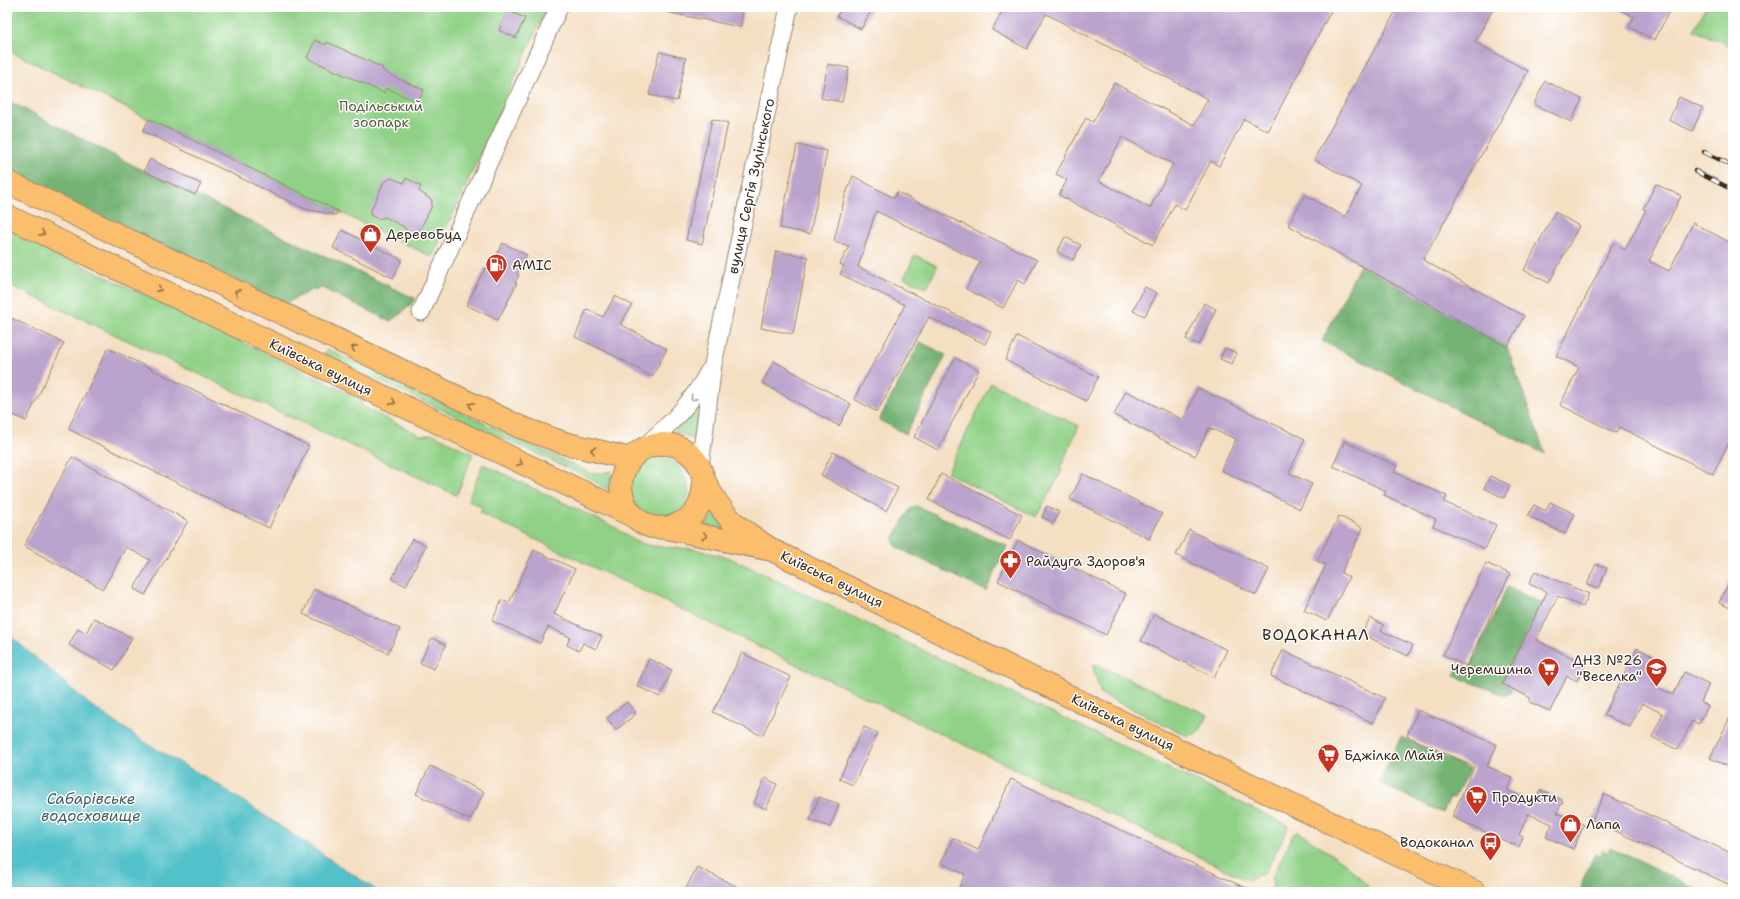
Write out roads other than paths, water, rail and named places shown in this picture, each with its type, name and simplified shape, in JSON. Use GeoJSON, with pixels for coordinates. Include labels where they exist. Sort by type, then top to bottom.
{"type":"FeatureCollection","features":[{"type":"Feature","properties":{"kind":"main road"},"geometry":{"type":"LineString","coordinates":[[7,182],[520,427],[564,443],[636,454]]}},
{"type":"Feature","properties":{"kind":"main road","name":"Київська вулиця"},"geometry":{"type":"LineString","coordinates":[[7,216],[635,518]]}},
{"type":"Feature","properties":{"kind":"main road"},"geometry":{"type":"LineString","coordinates":[[308,360],[321,332]]}},
{"type":"Feature","properties":{"kind":"main road"},"geometry":{"type":"LineString","coordinates":[[658,444],[674,445],[689,453],[702,473],[717,503],[733,522],[772,550],[650,526],[635,518],[625,504],[621,489],[623,473],[636,454],[658,444]]}},
{"type":"Feature","properties":{"kind":"main road"},"geometry":{"type":"LineString","coordinates":[[666,528],[683,523],[695,512],[703,498],[702,473]]}},
{"type":"Feature","properties":{"kind":"main road","name":"Київська вулиця"},"geometry":{"type":"LineString","coordinates":[[772,550],[1199,760],[1475,892]]}},
{"type":"Feature","properties":{"kind":"street"},"geometry":{"type":"LineString","coordinates":[[421,312],[559,7]]}},
{"type":"Feature","properties":{"kind":"street","name":"вулиця Сергія Зулінського"},"geometry":{"type":"LineString","coordinates":[[713,364],[789,7]]}},
{"type":"Feature","properties":{"kind":"street"},"geometry":{"type":"LineString","coordinates":[[636,454],[678,416],[697,393],[713,364]]}},
{"type":"Feature","properties":{"kind":"street"},"geometry":{"type":"LineString","coordinates":[[702,473],[713,364]]}},
{"type":"Feature","properties":{"kind":"water","name":"Сабарівське водосховище"},"geometry":{"type":"Polygon","coordinates":[[[7,633],[90,705],[149,745],[217,784],[379,892],[16,892],[7,886],[7,633]]]}},
{"type":"Feature","properties":{"kind":"railway"},"geometry":{"type":"LineString","coordinates":[[1704,152],[1733,166]]}},
{"type":"Feature","properties":{"kind":"railway"},"geometry":{"type":"LineString","coordinates":[[1695,171],[1733,190]]}},
{"type":"Feature","properties":{"kind":"place","name":"ДеревоБуд"},"geometry":{"type":"Point","coordinates":[370,254]}},
{"type":"Feature","properties":{"kind":"place","name":"АМІС"},"geometry":{"type":"Point","coordinates":[497,284]}},
{"type":"Feature","properties":{"kind":"place","name":"Райдуга Здоров'я"},"geometry":{"type":"Point","coordinates":[1011,580]}},
{"type":"Feature","properties":{"kind":"place","name":"Черемшина"},"geometry":{"type":"Point","coordinates":[1548,688]}},
{"type":"Feature","properties":{"kind":"place","name":"ДНЗ №26 \"Веселка\""},"geometry":{"type":"Point","coordinates":[1657,688]}},
{"type":"Feature","properties":{"kind":"place","name":"Бджілка Майя"},"geometry":{"type":"Point","coordinates":[1329,774]}},
{"type":"Feature","properties":{"kind":"place","name":"Продукти"},"geometry":{"type":"Point","coordinates":[1476,816]}},
{"type":"Feature","properties":{"kind":"place","name":"Лапа"},"geometry":{"type":"Point","coordinates":[1570,844]}},
{"type":"Feature","properties":{"kind":"place","name":"Водоканал"},"geometry":{"type":"Point","coordinates":[1490,862]}},
{"type":"Feature","properties":{"kind":"district","name":"ВОДОКАНАЛ"},"geometry":{"type":"Point","coordinates":[1316,634]}},
{"type":"Feature","properties":{"kind":"park label","name":"Подільський зоопарк"},"geometry":{"type":"Point","coordinates":[381,114]}}]}
